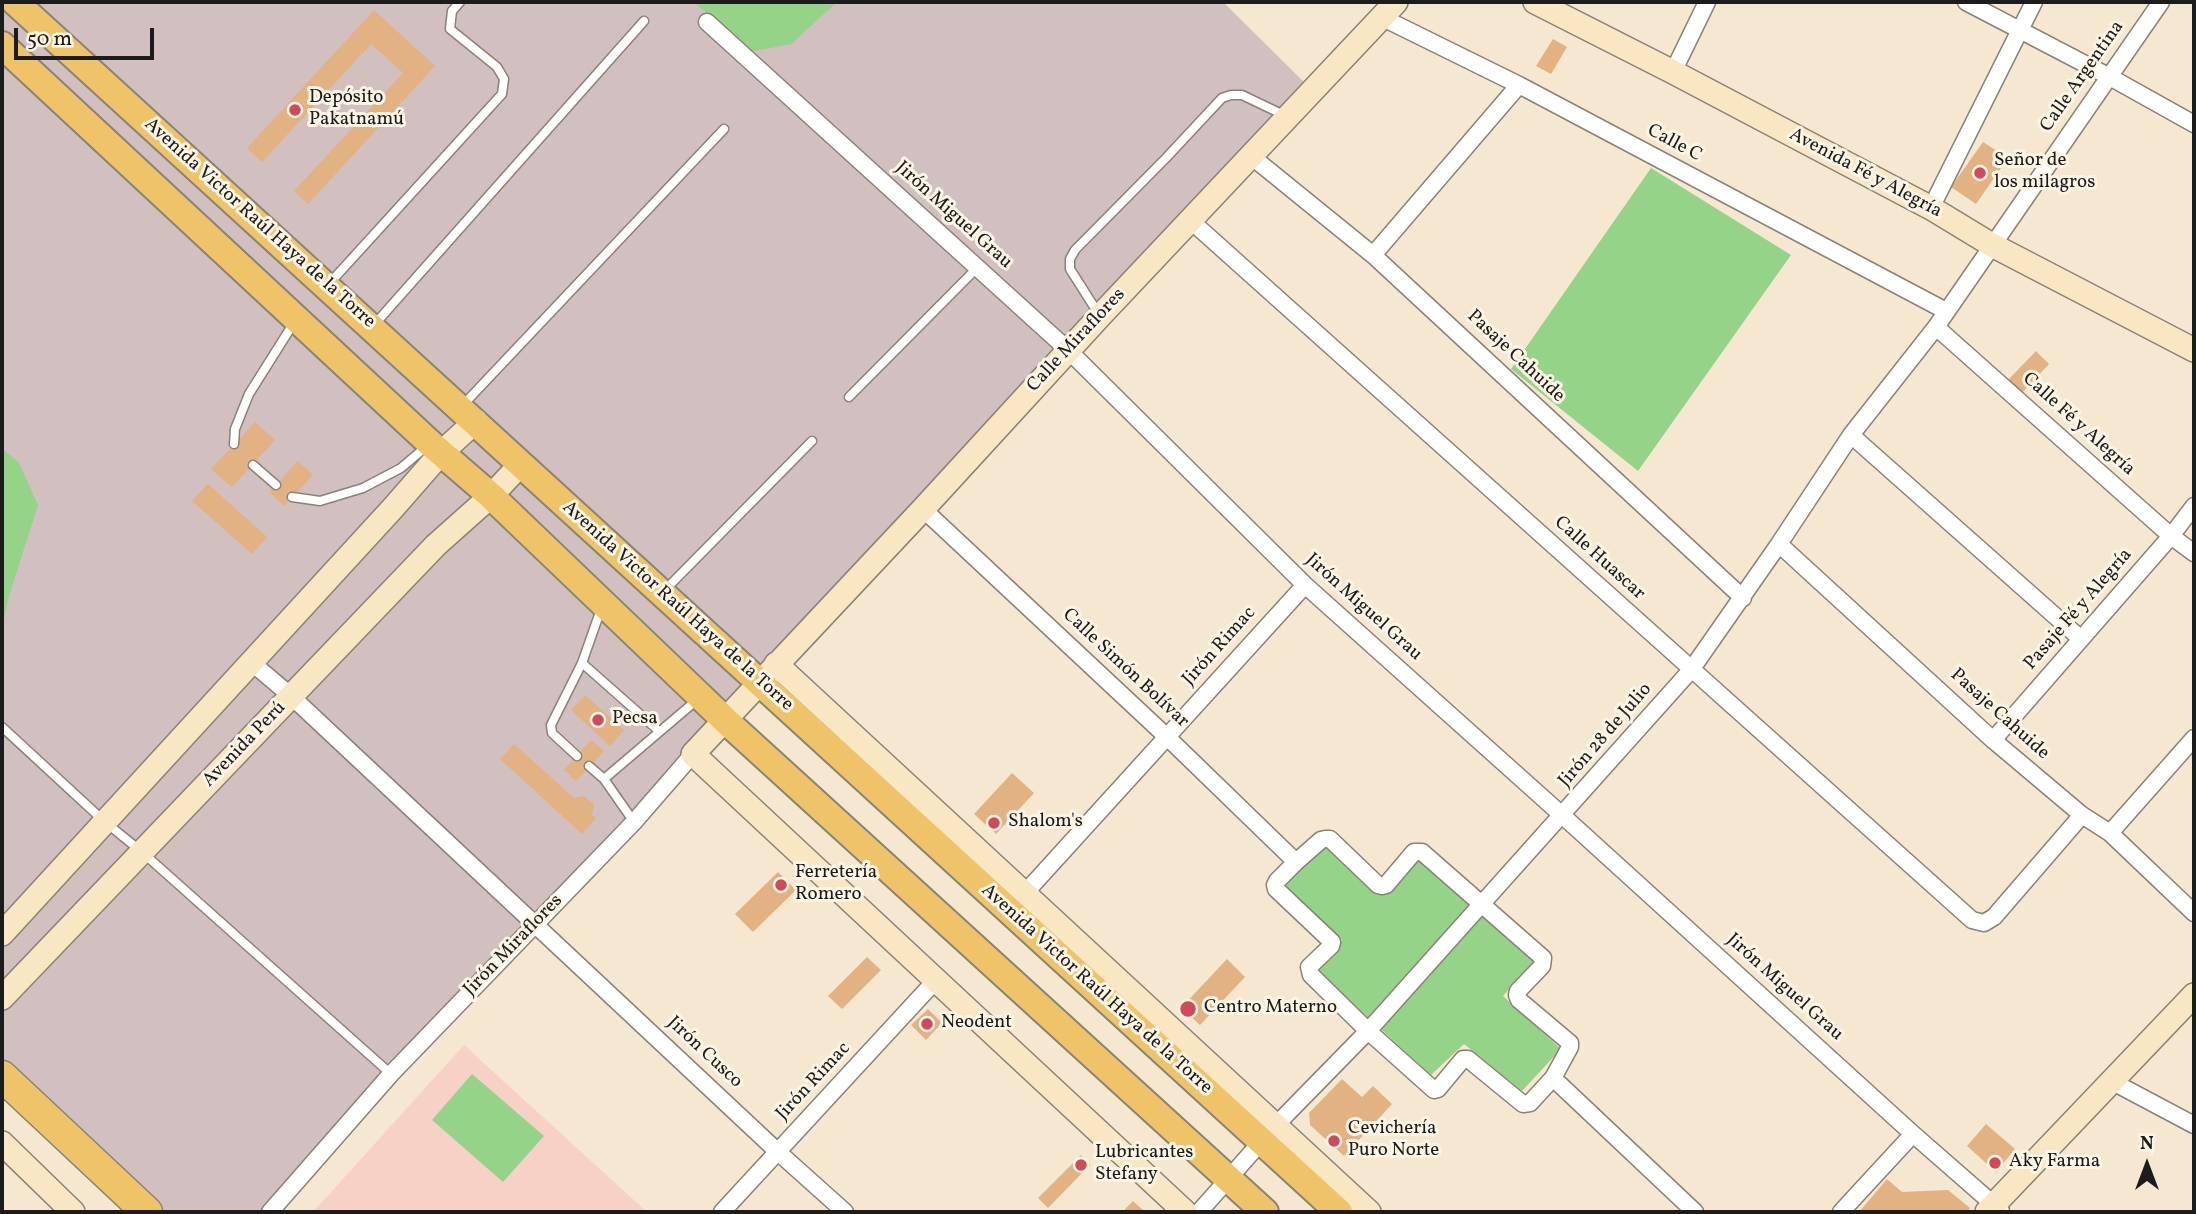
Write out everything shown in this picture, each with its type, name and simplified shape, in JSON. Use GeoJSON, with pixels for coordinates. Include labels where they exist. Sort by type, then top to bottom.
{"type":"FeatureCollection","features":[{"type":"Feature","properties":{"kind":"highway"},"geometry":{"type":"LineString","coordinates":[[2,1076],[147,1212]]}},
{"type":"Feature","properties":{"kind":"main road","name":"Avenida Victor Raúl Haya de la Torre"},"geometry":{"type":"LineString","coordinates":[[15,2],[662,593],[768,673],[1268,1133],[1339,1212]]}},
{"type":"Feature","properties":{"kind":"main road","name":"Avenida Fé y Alegría"},"geometry":{"type":"LineString","coordinates":[[1535,2],[1931,208],[1992,245],[2194,350]]}},
{"type":"Feature","properties":{"kind":"main road","name":"Calle Miraflores"},"geometry":{"type":"LineString","coordinates":[[768,673],[1388,9]]}},
{"type":"Feature","properties":{"kind":"main road"},"geometry":{"type":"LineString","coordinates":[[2,45],[491,496],[726,721],[1265,1212]]}},
{"type":"Feature","properties":{"kind":"main road"},"geometry":{"type":"LineString","coordinates":[[2,934],[251,662],[468,414]]}},
{"type":"Feature","properties":{"kind":"main road","name":"Avenida Perú"},"geometry":{"type":"LineString","coordinates":[[2,998],[436,545],[491,496],[521,464]]}},
{"type":"Feature","properties":{"kind":"main road"},"geometry":{"type":"LineString","coordinates":[[768,673],[1025,893],[1268,1133],[1369,1212]]}},
{"type":"Feature","properties":{"kind":"main road","name":"Jirón Miraflores"},"geometry":{"type":"LineString","coordinates":[[694,754],[768,673]]}},
{"type":"Feature","properties":{"kind":"main road"},"geometry":{"type":"LineString","coordinates":[[694,754],[1185,1212]]}},
{"type":"Feature","properties":{"kind":"main road"},"geometry":{"type":"LineString","coordinates":[[1994,1209],[2194,995]]}},
{"type":"Feature","properties":{"kind":"main road"},"geometry":{"type":"LineString","coordinates":[[2,1143],[73,1212]]}},
{"type":"Feature","properties":{"kind":"street"},"geometry":{"type":"LineString","coordinates":[[1673,72],[1707,2]]}},
{"type":"Feature","properties":{"kind":"street"},"geometry":{"type":"LineString","coordinates":[[1966,2],[2194,124]]}},
{"type":"Feature","properties":{"kind":"street"},"geometry":{"type":"LineString","coordinates":[[1931,208],[2034,2]]}},
{"type":"Feature","properties":{"kind":"street","name":"Calle Argentina"},"geometry":{"type":"LineString","coordinates":[[1992,245],[2161,2]]}},
{"type":"Feature","properties":{"kind":"street","name":"Calle C"},"geometry":{"type":"LineString","coordinates":[[1388,9],[1520,85],[1946,311]]}},
{"type":"Feature","properties":{"kind":"street","name":"Jirón Miguel Grau"},"geometry":{"type":"LineString","coordinates":[[707,22],[1068,350],[1305,585],[1994,1209]]}},
{"type":"Feature","properties":{"kind":"street"},"geometry":{"type":"LineString","coordinates":[[1373,255],[1520,85]]}},
{"type":"Feature","properties":{"kind":"street","name":"Pasaje Cahuide"},"geometry":{"type":"LineString","coordinates":[[1251,156],[1373,255],[1743,597]]}},
{"type":"Feature","properties":{"kind":"street","name":"Calle Huascar"},"geometry":{"type":"LineString","coordinates":[[1190,220],[1972,920],[1984,923],[1994,917],[2082,815]]}},
{"type":"Feature","properties":{"kind":"street","name":"Jirón 28 de Julio"},"geometry":{"type":"LineString","coordinates":[[1199,1212],[1268,1133],[1368,1031],[1691,670],[1852,435],[1936,327],[1992,245]]}},
{"type":"Feature","properties":{"kind":"street","name":"Calle Fé y Alegría"},"geometry":{"type":"LineString","coordinates":[[1936,327],[2171,536],[2194,553]]}},
{"type":"Feature","properties":{"kind":"street"},"geometry":{"type":"LineString","coordinates":[[1852,435],[2081,639]]}},
{"type":"Feature","properties":{"kind":"street","name":"Pasaje Fé y Alegría"},"geometry":{"type":"LineString","coordinates":[[1993,740],[2171,536],[2194,506]]}},
{"type":"Feature","properties":{"kind":"street","name":"Calle Simón Bolívar"},"geometry":{"type":"LineString","coordinates":[[923,509],[1167,737],[1296,862]]}},
{"type":"Feature","properties":{"kind":"street","name":"Pasaje Cahuide"},"geometry":{"type":"LineString","coordinates":[[1779,544],[1993,740],[2082,815],[2110,833],[2194,913]]}},
{"type":"Feature","properties":{"kind":"street","name":"Jirón Rimac"},"geometry":{"type":"LineString","coordinates":[[1025,893],[1305,585]]}},
{"type":"Feature","properties":{"kind":"street","name":"Jirón Cusco"},"geometry":{"type":"LineString","coordinates":[[251,662],[291,696],[845,1212]]}},
{"type":"Feature","properties":{"kind":"street"},"geometry":{"type":"LineString","coordinates":[[2110,833],[2194,738]]}},
{"type":"Feature","properties":{"kind":"street","name":"Jirón Miraflores"},"geometry":{"type":"LineString","coordinates":[[270,1212],[391,1074],[634,822],[694,754]]}},
{"type":"Feature","properties":{"kind":"street"},"geometry":{"type":"LineString","coordinates":[[1330,839],[1378,886],[1382,886],[1386,885],[1414,852],[1422,852],[1543,958],[1542,966],[1518,990],[1517,995],[1570,1043],[1553,1078],[1527,1105],[1468,1059],[1463,1059],[1438,1089],[1433,1090],[1368,1031],[1309,971],[1309,967],[1332,942],[1276,889],[1277,881],[1296,862],[1321,840],[1330,839]]}},
{"type":"Feature","properties":{"kind":"street","name":"Jirón Rimac"},"geometry":{"type":"LineString","coordinates":[[722,1212],[936,980]]}},
{"type":"Feature","properties":{"kind":"street"},"geometry":{"type":"LineString","coordinates":[[1553,1078],[1695,1212]]}},
{"type":"Feature","properties":{"kind":"street"},"geometry":{"type":"LineString","coordinates":[[2113,1082],[2194,1125]]}},
{"type":"Feature","properties":{"kind":"street"},"geometry":{"type":"LineString","coordinates":[[1840,1212],[1913,1134]]}},
{"type":"Feature","properties":{"kind":"lane"},"geometry":{"type":"LineString","coordinates":[[327,286],[502,94],[504,79],[497,67],[450,29],[452,11],[460,2]]}},
{"type":"Feature","properties":{"kind":"lane"},"geometry":{"type":"LineString","coordinates":[[372,327],[644,21]]}},
{"type":"Feature","properties":{"kind":"lane"},"geometry":{"type":"LineString","coordinates":[[1100,316],[1070,269],[1074,250],[1222,98],[1242,96],[1286,117]]}},
{"type":"Feature","properties":{"kind":"lane"},"geometry":{"type":"LineString","coordinates":[[468,414],[724,130]]}},
{"type":"Feature","properties":{"kind":"lane"},"geometry":{"type":"LineString","coordinates":[[849,397],[978,267]]}},
{"type":"Feature","properties":{"kind":"lane"},"geometry":{"type":"LineString","coordinates":[[234,444],[235,429],[249,394],[297,319]]}},
{"type":"Feature","properties":{"kind":"lane"},"geometry":{"type":"LineString","coordinates":[[662,593],[812,441]]}},
{"type":"Feature","properties":{"kind":"lane"},"geometry":{"type":"LineString","coordinates":[[292,496],[320,501],[363,488],[436,448]]}},
{"type":"Feature","properties":{"kind":"lane"},"geometry":{"type":"LineString","coordinates":[[253,465],[276,485]]}},
{"type":"Feature","properties":{"kind":"lane"},"geometry":{"type":"LineString","coordinates":[[577,756],[552,733],[551,724],[582,663],[603,603]]}},
{"type":"Feature","properties":{"kind":"lane"},"geometry":{"type":"LineString","coordinates":[[582,663],[659,731]]}},
{"type":"Feature","properties":{"kind":"lane"},"geometry":{"type":"LineString","coordinates":[[604,779],[701,697]]}},
{"type":"Feature","properties":{"kind":"lane"},"geometry":{"type":"LineString","coordinates":[[2,727],[104,822],[142,852],[391,1074]]}},
{"type":"Feature","properties":{"kind":"lane"},"geometry":{"type":"LineString","coordinates":[[589,766],[604,779],[634,822]]}},
{"type":"Feature","properties":{"kind":"shaded area"},"geometry":{"type":"Polygon","coordinates":[[[2,2],[1223,2],[1305,83],[260,1212],[137,1212],[2,1067],[2,2]]]}},
{"type":"Feature","properties":{"kind":"shaded area"},"geometry":{"type":"Polygon","coordinates":[[[464,1045],[647,1212],[313,1212],[464,1045]]]}},
{"type":"Feature","properties":{"kind":"green space"},"geometry":{"type":"Polygon","coordinates":[[[694,2],[837,2],[791,44],[750,52],[694,2]]]}},
{"type":"Feature","properties":{"kind":"green space"},"geometry":{"type":"Polygon","coordinates":[[[1651,168],[1791,255],[1638,471],[1511,369],[1651,168]]]}},
{"type":"Feature","properties":{"kind":"green space"},"geometry":{"type":"Polygon","coordinates":[[[2,448],[19,463],[38,505],[9,596],[2,628],[2,448]]]}},
{"type":"Feature","properties":{"kind":"green space"},"geometry":{"type":"Polygon","coordinates":[[[1323,844],[1381,895],[1418,859],[1535,960],[1503,996],[1561,1049],[1522,1091],[1464,1044],[1431,1075],[1317,971],[1342,940],[1282,885],[1323,844]]]}},
{"type":"Feature","properties":{"kind":"green space"},"geometry":{"type":"Polygon","coordinates":[[[472,1074],[544,1136],[503,1182],[432,1120],[472,1074]]]}},
{"type":"Feature","properties":{"kind":"building","name":"Depósito Pakatnamú"},"geometry":{"type":"Polygon","coordinates":[[[374,10],[435,66],[308,204],[294,191],[403,73],[371,44],[262,162],[247,148],[374,10]]]}},
{"type":"Feature","properties":{"kind":"building"},"geometry":{"type":"Polygon","coordinates":[[[1553,39],[1567,47],[1551,74],[1536,66],[1553,39]]]}},
{"type":"Feature","properties":{"kind":"building","name":"Señor de los milagros"},"geometry":{"type":"Polygon","coordinates":[[[1983,142],[2008,158],[1976,204],[1951,187],[1983,142]]]}},
{"type":"Feature","properties":{"kind":"building"},"geometry":{"type":"Polygon","coordinates":[[[2036,351],[2049,364],[2020,395],[2006,382],[2036,351]]]}},
{"type":"Feature","properties":{"kind":"building"},"geometry":{"type":"Polygon","coordinates":[[[255,422],[275,440],[232,487],[211,469],[255,422]]]}},
{"type":"Feature","properties":{"kind":"building"},"geometry":{"type":"Polygon","coordinates":[[[298,461],[313,475],[284,506],[269,492],[298,461]]]}},
{"type":"Feature","properties":{"kind":"building"},"geometry":{"type":"Polygon","coordinates":[[[208,484],[267,537],[252,554],[192,501],[208,484]]]}},
{"type":"Feature","properties":{"kind":"building","name":"Pecsa"},"geometry":{"type":"Polygon","coordinates":[[[585,695],[624,730],[610,746],[571,710],[585,695]]]}},
{"type":"Feature","properties":{"kind":"building","name":"Pecsa"},"geometry":{"type":"Polygon","coordinates":[[[591,740],[604,751],[576,781],[564,770],[591,740]]]}},
{"type":"Feature","properties":{"kind":"building"},"geometry":{"type":"Polygon","coordinates":[[[514,744],[574,798],[584,796],[594,805],[592,815],[596,818],[582,834],[500,759],[514,744]]]}},
{"type":"Feature","properties":{"kind":"building"},"geometry":{"type":"Polygon","coordinates":[[[1012,773],[1034,793],[996,834],[974,814],[1012,773]]]}},
{"type":"Feature","properties":{"kind":"building"},"geometry":{"type":"Polygon","coordinates":[[[778,872],[796,890],[753,932],[735,914],[778,872]]]}},
{"type":"Feature","properties":{"kind":"building"},"geometry":{"type":"Polygon","coordinates":[[[867,957],[881,970],[842,1009],[828,996],[867,957]]]}},
{"type":"Feature","properties":{"kind":"building"},"geometry":{"type":"Polygon","coordinates":[[[1227,959],[1245,977],[1200,1025],[1181,1008],[1227,959]]]}},
{"type":"Feature","properties":{"kind":"building","name":"Neodent"},"geometry":{"type":"Polygon","coordinates":[[[928,1009],[942,1023],[926,1040],[911,1025],[928,1009]]]}},
{"type":"Feature","properties":{"kind":"building"},"geometry":{"type":"Polygon","coordinates":[[[1342,1079],[1362,1097],[1373,1086],[1392,1104],[1344,1156],[1310,1125],[1309,1113],[1342,1079]]]}},
{"type":"Feature","properties":{"kind":"building"},"geometry":{"type":"Polygon","coordinates":[[[1986,1124],[2015,1149],[1996,1172],[1967,1146],[1986,1124]]]}},
{"type":"Feature","properties":{"kind":"building"},"geometry":{"type":"Polygon","coordinates":[[[1081,1155],[1090,1165],[1048,1208],[1038,1198],[1081,1155]]]}},
{"type":"Feature","properties":{"kind":"building"},"geometry":{"type":"Polygon","coordinates":[[[1887,1179],[1902,1192],[1948,1190],[1970,1208],[1967,1212],[1859,1212],[1887,1179]]]}},
{"type":"Feature","properties":{"kind":"building"},"geometry":{"type":"Polygon","coordinates":[[[1133,1201],[1145,1212],[1122,1212],[1133,1201]]]}},
{"type":"Feature","properties":{"kind":"place","name":"Depósito Pakatnamú"},"geometry":{"type":"Point","coordinates":[295,110]}},
{"type":"Feature","properties":{"kind":"place","name":"Señor de los milagros"},"geometry":{"type":"Point","coordinates":[1980,173]}},
{"type":"Feature","properties":{"kind":"place","name":"Pecsa"},"geometry":{"type":"Point","coordinates":[598,720]}},
{"type":"Feature","properties":{"kind":"place","name":"Shalom's"},"geometry":{"type":"Point","coordinates":[994,823]}},
{"type":"Feature","properties":{"kind":"place","name":"Ferretería Romero"},"geometry":{"type":"Point","coordinates":[781,885]}},
{"type":"Feature","properties":{"kind":"place","name":"Centro Materno"},"geometry":{"type":"Point","coordinates":[1188,1009]}},
{"type":"Feature","properties":{"kind":"place","name":"Neodent"},"geometry":{"type":"Point","coordinates":[927,1024]}},
{"type":"Feature","properties":{"kind":"place","name":"Cevichería Puro Norte"},"geometry":{"type":"Point","coordinates":[1334,1141]}},
{"type":"Feature","properties":{"kind":"place","name":"Aky Farma"},"geometry":{"type":"Point","coordinates":[1995,1163]}},
{"type":"Feature","properties":{"kind":"place","name":"Lubricantes Stefany"},"geometry":{"type":"Point","coordinates":[1081,1165]}}]}
